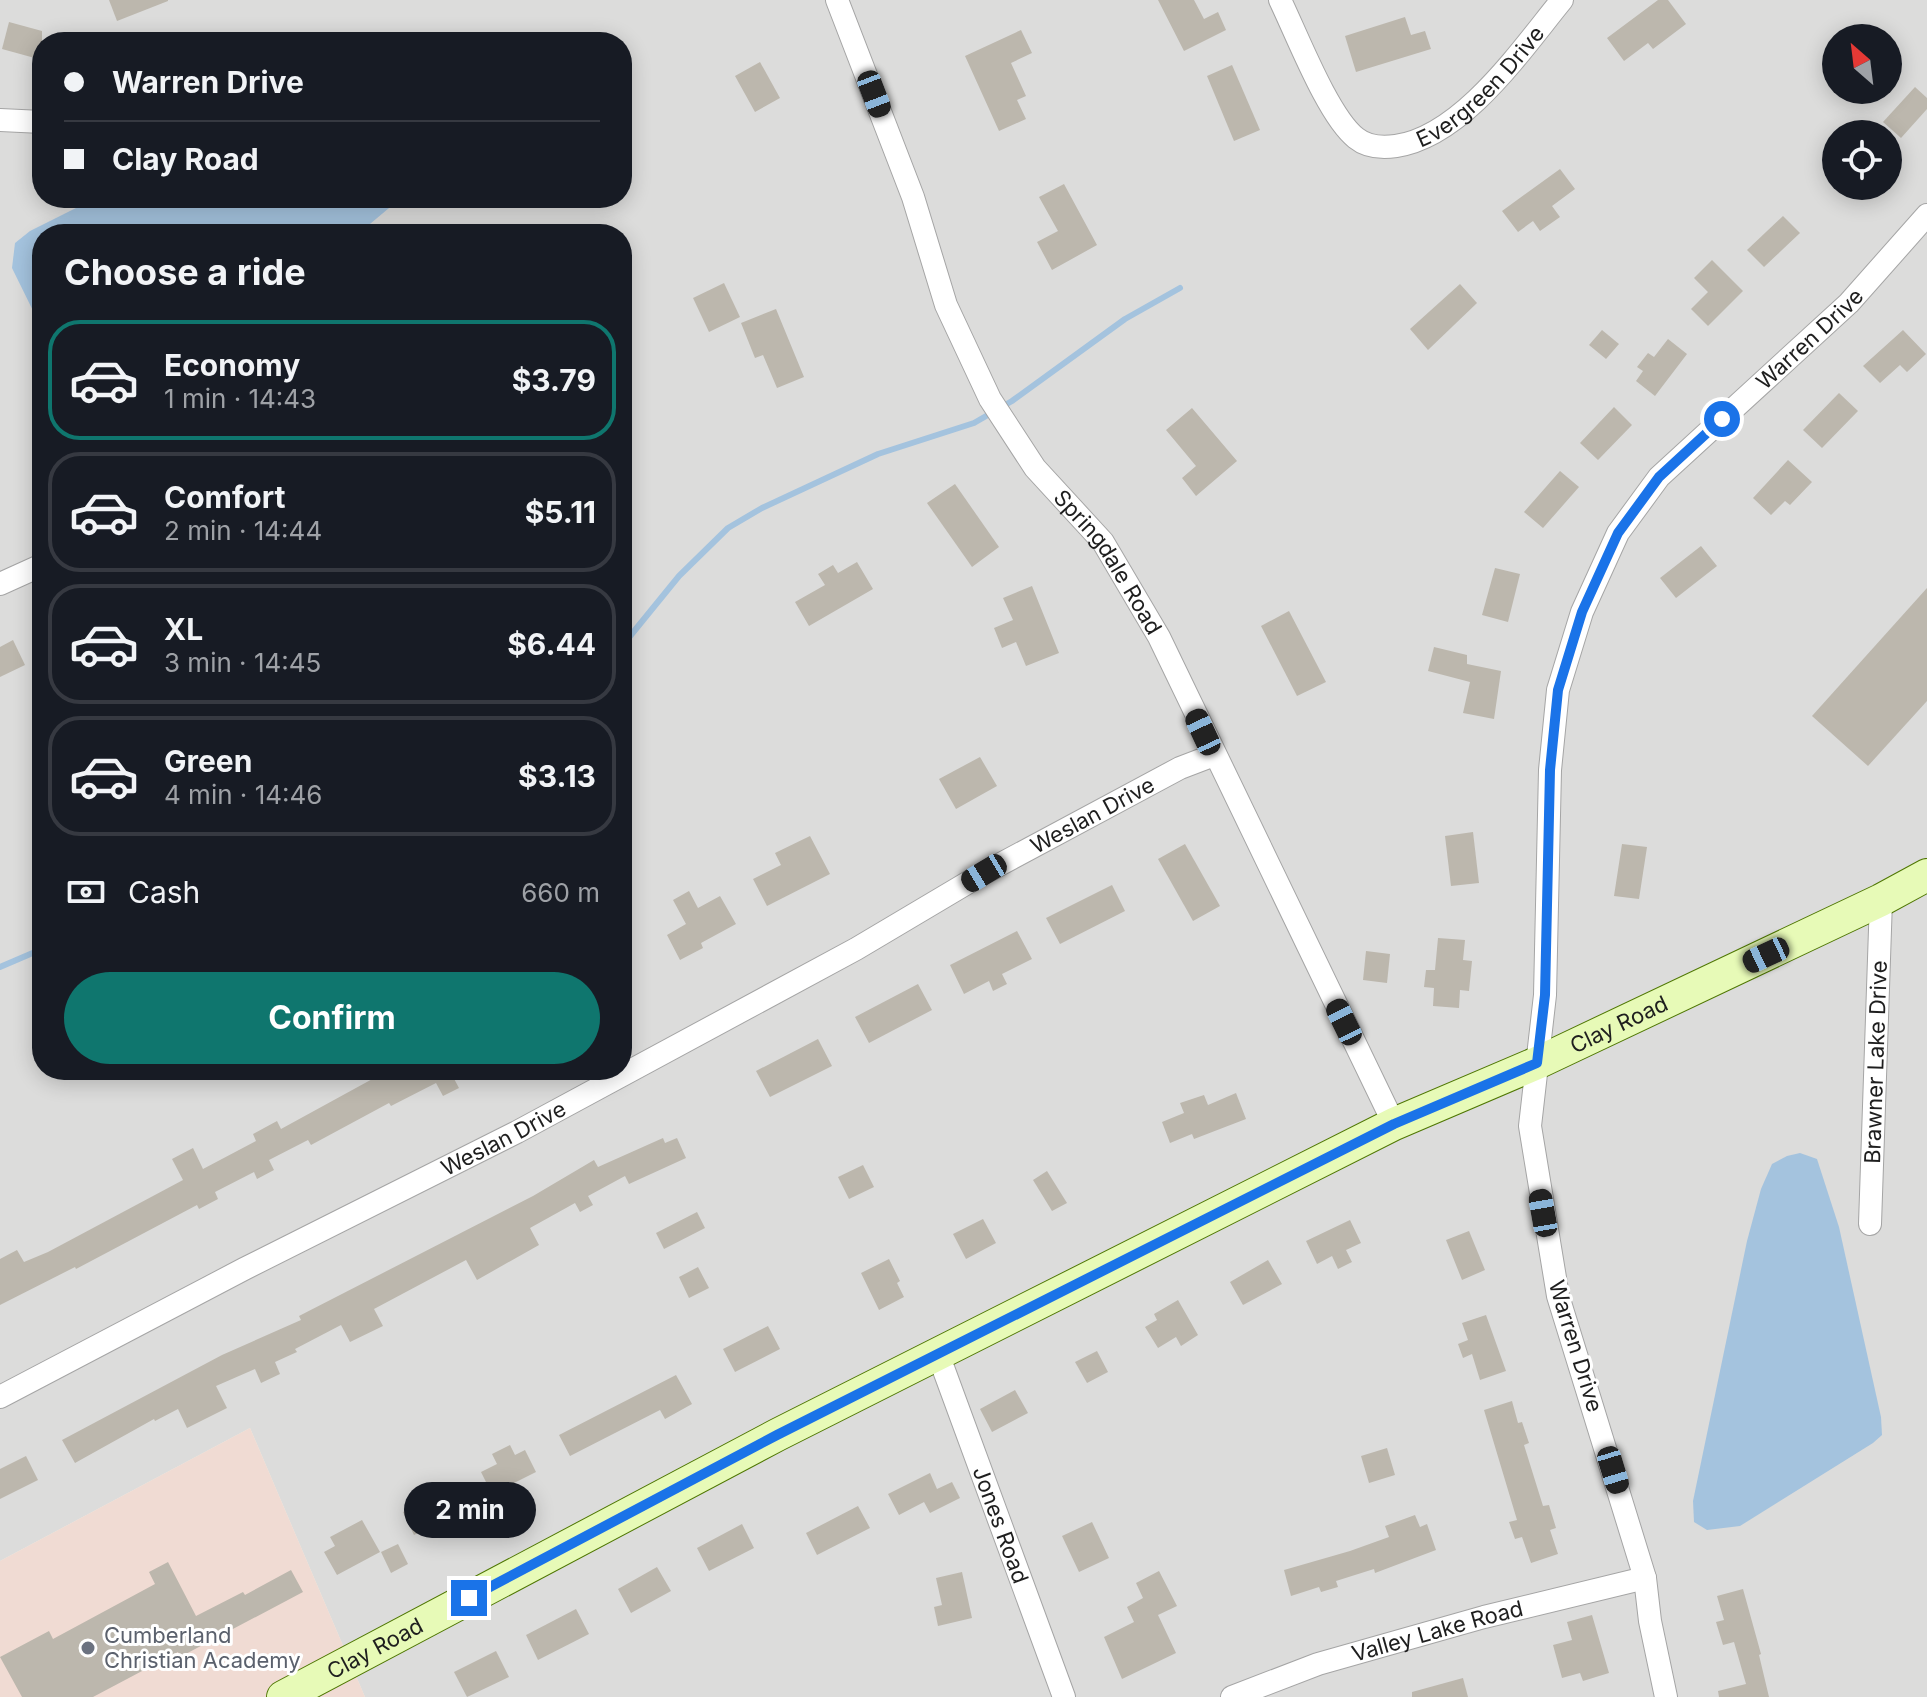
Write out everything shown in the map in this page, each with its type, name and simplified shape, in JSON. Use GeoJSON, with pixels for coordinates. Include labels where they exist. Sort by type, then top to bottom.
{"type":"FeatureCollection","features":[{"type":"Feature","properties":{"kind":"street","name":"Springdale Road"},"geometry":{"type":"LineString","coordinates":[[837,0],[913,197],[946,305],[990,399],[1035,468],[1103,542],[1159,637],[1394,1124]]}},
{"type":"Feature","properties":{"kind":"street","name":"Evergreen Drive"},"geometry":{"type":"LineString","coordinates":[[1280,0],[1335,115],[1356,139],[1384,148],[1413,143],[1454,119],[1487,89],[1562,0]]}},
{"type":"Feature","properties":{"kind":"street"},"geometry":{"type":"LineString","coordinates":[[0,120],[32,122]]}},
{"type":"Feature","properties":{"kind":"street","name":"Warren Drive"},"geometry":{"type":"LineString","coordinates":[[1666,1697],[1650,1621],[1645,1578],[1558,1296],[1530,1126],[1545,995],[1550,770],[1558,690],[1582,612],[1618,533],[1659,477],[1849,303],[1927,215]]}},
{"type":"Feature","properties":{"kind":"street"},"geometry":{"type":"LineString","coordinates":[[0,584],[32,570]]}},
{"type":"Feature","properties":{"kind":"street","name":"Weslan Drive"},"geometry":{"type":"LineString","coordinates":[[632,1070],[856,949],[984,873],[1180,768],[1214,755]]}},
{"type":"Feature","properties":{"kind":"street","name":"Clay Road"},"geometry":{"type":"LineString","coordinates":[[283,1697],[777,1435],[1394,1124],[1537,1063],[1881,900],[1927,875]]}},
{"type":"Feature","properties":{"kind":"street","name":"Brawner Lake Drive"},"geometry":{"type":"LineString","coordinates":[[1870,1224],[1881,900]]}},
{"type":"Feature","properties":{"kind":"street","name":"Weslan Drive"},"geometry":{"type":"LineString","coordinates":[[0,1397],[613,1080]]}},
{"type":"Feature","properties":{"kind":"street","name":"Jones Road"},"geometry":{"type":"LineString","coordinates":[[938,1354],[1064,1697]]}},
{"type":"Feature","properties":{"kind":"street","name":"Valley Lake Road"},"geometry":{"type":"LineString","coordinates":[[1232,1697],[1333,1660],[1484,1617],[1645,1578]]}},
{"type":"Feature","properties":{"kind":"shaded area"},"geometry":{"type":"Polygon","coordinates":[[[0,0],[1927,0],[1927,1697],[365,1697],[250,1428],[0,1561],[0,0]]]}},
{"type":"Feature","properties":{"kind":"shaded area"},"geometry":{"type":"Polygon","coordinates":[[[250,1428],[365,1697],[0,1697],[0,1561],[250,1428]]]}},
{"type":"Feature","properties":{"kind":"water"},"geometry":{"type":"Polygon","coordinates":[[[76,208],[389,208],[370,224],[44,224],[76,208]]]}},
{"type":"Feature","properties":{"kind":"water"},"geometry":{"type":"Polygon","coordinates":[[[30,231],[32,309],[12,268],[15,243],[30,231]]]}},
{"type":"Feature","properties":{"kind":"water"},"geometry":{"type":"Polygon","coordinates":[[[1800,1153],[1817,1159],[1839,1227],[1881,1417],[1882,1435],[1740,1526],[1707,1530],[1694,1522],[1693,1501],[1747,1241],[1761,1189],[1772,1164],[1800,1153]]]}},
{"type":"Feature","properties":{"kind":"building"},"geometry":{"type":"Polygon","coordinates":[[[109,0],[168,0],[168,1],[117,21],[109,0]]]}},
{"type":"Feature","properties":{"kind":"building"},"geometry":{"type":"Polygon","coordinates":[[[1158,0],[1194,0],[1204,19],[1218,12],[1226,30],[1184,51],[1158,0]]]}},
{"type":"Feature","properties":{"kind":"building"},"geometry":{"type":"Polygon","coordinates":[[[1658,0],[1668,0],[1686,24],[1653,49],[1648,43],[1624,61],[1607,38],[1658,0]]]}},
{"type":"Feature","properties":{"kind":"building"},"geometry":{"type":"Polygon","coordinates":[[[1405,17],[1411,35],[1425,31],[1431,49],[1356,72],[1345,36],[1405,17]]]}},
{"type":"Feature","properties":{"kind":"building"},"geometry":{"type":"Polygon","coordinates":[[[9,22],[42,31],[32,32],[32,57],[2,49],[9,22]]]}},
{"type":"Feature","properties":{"kind":"building"},"geometry":{"type":"Polygon","coordinates":[[[1021,30],[1032,53],[1011,63],[1026,96],[1017,100],[1026,119],[999,131],[965,56],[1021,30]]]}},
{"type":"Feature","properties":{"kind":"building"},"geometry":{"type":"Polygon","coordinates":[[[760,62],[780,98],[755,112],[735,76],[760,62]]]}},
{"type":"Feature","properties":{"kind":"building"},"geometry":{"type":"Polygon","coordinates":[[[1232,65],[1260,130],[1234,141],[1207,76],[1232,65]]]}},
{"type":"Feature","properties":{"kind":"building"},"geometry":{"type":"Polygon","coordinates":[[[1915,87],[1927,98],[1927,109],[1902,137],[1902,120],[1885,120],[1915,87]]]}},
{"type":"Feature","properties":{"kind":"building"},"geometry":{"type":"Polygon","coordinates":[[[1560,169],[1575,189],[1552,206],[1560,217],[1540,231],[1533,221],[1518,232],[1502,211],[1560,169]]]}},
{"type":"Feature","properties":{"kind":"building"},"geometry":{"type":"Polygon","coordinates":[[[1064,184],[1097,245],[1052,270],[1037,242],[1058,231],[1039,197],[1064,184]]]}},
{"type":"Feature","properties":{"kind":"building"},"geometry":{"type":"Polygon","coordinates":[[[1783,216],[1800,233],[1764,267],[1747,250],[1783,216]]]}},
{"type":"Feature","properties":{"kind":"building"},"geometry":{"type":"Polygon","coordinates":[[[1712,260],[1743,291],[1708,326],[1691,309],[1708,292],[1694,278],[1712,260]]]}},
{"type":"Feature","properties":{"kind":"building"},"geometry":{"type":"Polygon","coordinates":[[[724,283],[740,317],[709,332],[693,298],[724,283]]]}},
{"type":"Feature","properties":{"kind":"building"},"geometry":{"type":"Polygon","coordinates":[[[1460,284],[1477,303],[1428,350],[1410,329],[1460,284]]]}},
{"type":"Feature","properties":{"kind":"building"},"geometry":{"type":"Polygon","coordinates":[[[776,309],[804,377],[777,388],[763,355],[755,358],[741,323],[776,309]]]}},
{"type":"Feature","properties":{"kind":"building"},"geometry":{"type":"Polygon","coordinates":[[[1602,330],[1619,344],[1606,359],[1589,345],[1602,330]]]}},
{"type":"Feature","properties":{"kind":"building"},"geometry":{"type":"Polygon","coordinates":[[[1903,330],[1926,354],[1907,372],[1900,365],[1880,383],[1863,366],[1903,330]]]}},
{"type":"Feature","properties":{"kind":"building"},"geometry":{"type":"Polygon","coordinates":[[[1668,339],[1687,354],[1655,396],[1636,381],[1643,371],[1637,367],[1648,353],[1654,357],[1668,339]]]}},
{"type":"Feature","properties":{"kind":"building"},"geometry":{"type":"Polygon","coordinates":[[[1839,393],[1858,411],[1822,448],[1803,430],[1839,393]]]}},
{"type":"Feature","properties":{"kind":"building"},"geometry":{"type":"Polygon","coordinates":[[[1614,407],[1632,425],[1598,460],[1580,443],[1614,407]]]}},
{"type":"Feature","properties":{"kind":"building"},"geometry":{"type":"Polygon","coordinates":[[[1192,408],[1237,461],[1196,496],[1182,478],[1196,466],[1166,430],[1192,408]]]}},
{"type":"Feature","properties":{"kind":"building"},"geometry":{"type":"Polygon","coordinates":[[[1788,460],[1812,482],[1790,505],[1785,501],[1771,515],[1753,498],[1788,460]]]}},
{"type":"Feature","properties":{"kind":"building"},"geometry":{"type":"Polygon","coordinates":[[[1560,471],[1579,487],[1543,528],[1524,512],[1560,471]]]}},
{"type":"Feature","properties":{"kind":"building"},"geometry":{"type":"Polygon","coordinates":[[[955,484],[999,547],[972,567],[927,503],[955,484]]]}},
{"type":"Feature","properties":{"kind":"building"},"geometry":{"type":"Polygon","coordinates":[[[1701,546],[1717,566],[1676,598],[1660,578],[1701,546]]]}},
{"type":"Feature","properties":{"kind":"building"},"geometry":{"type":"Polygon","coordinates":[[[857,562],[873,589],[809,626],[795,602],[825,585],[818,574],[833,565],[838,573],[857,562]]]}},
{"type":"Feature","properties":{"kind":"building"},"geometry":{"type":"Polygon","coordinates":[[[1495,568],[1520,574],[1508,622],[1482,615],[1495,568]]]}},
{"type":"Feature","properties":{"kind":"building"},"geometry":{"type":"Polygon","coordinates":[[[1032,586],[1059,653],[1026,666],[1016,642],[1002,648],[994,628],[1013,620],[1003,598],[1032,586]]]}},
{"type":"Feature","properties":{"kind":"building"},"geometry":{"type":"Polygon","coordinates":[[[1927,588],[1927,701],[1868,766],[1812,716],[1927,588]]]}},
{"type":"Feature","properties":{"kind":"building"},"geometry":{"type":"Polygon","coordinates":[[[1289,611],[1326,682],[1297,696],[1261,626],[1289,611]]]}},
{"type":"Feature","properties":{"kind":"building"},"geometry":{"type":"Polygon","coordinates":[[[13,640],[25,665],[0,677],[0,647],[13,640]]]}},
{"type":"Feature","properties":{"kind":"building"},"geometry":{"type":"Polygon","coordinates":[[[1434,647],[1467,655],[1467,664],[1501,671],[1494,719],[1463,713],[1470,682],[1428,671],[1434,647]]]}},
{"type":"Feature","properties":{"kind":"building"},"geometry":{"type":"Polygon","coordinates":[[[980,757],[997,786],[956,809],[939,779],[980,757]]]}},
{"type":"Feature","properties":{"kind":"building"},"geometry":{"type":"Polygon","coordinates":[[[1473,832],[1479,883],[1451,886],[1445,836],[1473,832]]]}},
{"type":"Feature","properties":{"kind":"building"},"geometry":{"type":"Polygon","coordinates":[[[810,836],[830,874],[767,906],[753,879],[781,865],[775,853],[810,836]]]}},
{"type":"Feature","properties":{"kind":"building"},"geometry":{"type":"Polygon","coordinates":[[[1185,844],[1220,906],[1193,921],[1158,859],[1185,844]]]}},
{"type":"Feature","properties":{"kind":"building"},"geometry":{"type":"Polygon","coordinates":[[[1622,844],[1647,847],[1639,899],[1614,896],[1622,844]]]}},
{"type":"Feature","properties":{"kind":"building"},"geometry":{"type":"Polygon","coordinates":[[[1112,885],[1125,911],[1060,944],[1046,918],[1112,885]]]}},
{"type":"Feature","properties":{"kind":"building"},"geometry":{"type":"Polygon","coordinates":[[[689,891],[698,908],[720,896],[736,924],[701,943],[703,948],[680,960],[667,935],[686,924],[673,900],[689,891]]]}},
{"type":"Feature","properties":{"kind":"building"},"geometry":{"type":"Polygon","coordinates":[[[1017,931],[1032,959],[1002,974],[1007,984],[993,991],[989,981],[964,994],[950,965],[1017,931]]]}},
{"type":"Feature","properties":{"kind":"building"},"geometry":{"type":"Polygon","coordinates":[[[1438,938],[1465,940],[1463,960],[1472,961],[1469,991],[1460,990],[1459,1008],[1433,1006],[1434,988],[1424,987],[1426,970],[1435,970],[1438,938]]]}},
{"type":"Feature","properties":{"kind":"building"},"geometry":{"type":"Polygon","coordinates":[[[1366,951],[1390,954],[1387,983],[1363,980],[1366,951]]]}},
{"type":"Feature","properties":{"kind":"building"},"geometry":{"type":"Polygon","coordinates":[[[918,984],[932,1010],[869,1043],[855,1017],[918,984]]]}},
{"type":"Feature","properties":{"kind":"building"},"geometry":{"type":"Polygon","coordinates":[[[818,1039],[832,1066],[770,1097],[756,1071],[818,1039]]]}},
{"type":"Feature","properties":{"kind":"building"},"geometry":{"type":"Polygon","coordinates":[[[371,1080],[455,1080],[459,1088],[443,1096],[436,1083],[391,1106],[389,1103],[311,1145],[308,1140],[269,1160],[274,1170],[257,1179],[254,1172],[215,1192],[218,1199],[199,1209],[197,1205],[0,1305],[0,1259],[17,1250],[24,1262],[48,1252],[183,1180],[172,1159],[193,1148],[203,1169],[256,1141],[253,1134],[277,1121],[281,1129],[371,1080]]]}},
{"type":"Feature","properties":{"kind":"building"},"geometry":{"type":"Polygon","coordinates":[[[1236,1093],[1246,1119],[1194,1139],[1192,1134],[1170,1143],[1162,1122],[1184,1113],[1180,1103],[1204,1095],[1208,1105],[1236,1093]]]}},
{"type":"Feature","properties":{"kind":"building"},"geometry":{"type":"Polygon","coordinates":[[[663,1138],[665,1143],[677,1138],[686,1158],[629,1184],[625,1176],[588,1196],[593,1205],[580,1212],[575,1203],[530,1228],[539,1245],[477,1280],[466,1260],[374,1309],[383,1326],[350,1342],[341,1325],[275,1362],[280,1374],[261,1383],[255,1369],[216,1386],[227,1408],[187,1428],[178,1409],[75,1463],[62,1440],[222,1355],[301,1320],[299,1316],[533,1196],[594,1160],[598,1167],[663,1138]]]}},
{"type":"Feature","properties":{"kind":"building"},"geometry":{"type":"Polygon","coordinates":[[[863,1165],[874,1187],[849,1199],[838,1177],[863,1165]]]}},
{"type":"Feature","properties":{"kind":"building"},"geometry":{"type":"Polygon","coordinates":[[[1047,1171],[1067,1203],[1052,1211],[1033,1180],[1047,1171]]]}},
{"type":"Feature","properties":{"kind":"building"},"geometry":{"type":"Polygon","coordinates":[[[697,1212],[705,1228],[664,1249],[656,1233],[697,1212]]]}},
{"type":"Feature","properties":{"kind":"building"},"geometry":{"type":"Polygon","coordinates":[[[983,1219],[996,1243],[966,1259],[953,1234],[983,1219]]]}},
{"type":"Feature","properties":{"kind":"building"},"geometry":{"type":"Polygon","coordinates":[[[1350,1220],[1361,1243],[1346,1250],[1352,1262],[1338,1269],[1332,1256],[1317,1264],[1306,1241],[1350,1220]]]}},
{"type":"Feature","properties":{"kind":"building"},"geometry":{"type":"Polygon","coordinates":[[[1469,1231],[1485,1270],[1462,1280],[1446,1240],[1469,1231]]]}},
{"type":"Feature","properties":{"kind":"building"},"geometry":{"type":"Polygon","coordinates":[[[889,1259],[904,1297],[879,1310],[861,1273],[889,1259]]]}},
{"type":"Feature","properties":{"kind":"building"},"geometry":{"type":"Polygon","coordinates":[[[1268,1260],[1282,1284],[1243,1305],[1230,1282],[1268,1260]]]}},
{"type":"Feature","properties":{"kind":"building"},"geometry":{"type":"Polygon","coordinates":[[[698,1267],[709,1288],[689,1298],[679,1277],[698,1267]]]}},
{"type":"Feature","properties":{"kind":"building"},"geometry":{"type":"Polygon","coordinates":[[[1178,1300],[1198,1335],[1181,1346],[1176,1337],[1158,1348],[1145,1327],[1157,1320],[1154,1314],[1178,1300]]]}},
{"type":"Feature","properties":{"kind":"building"},"geometry":{"type":"Polygon","coordinates":[[[1486,1315],[1506,1371],[1480,1380],[1472,1354],[1463,1358],[1458,1344],[1468,1340],[1462,1323],[1486,1315]]]}},
{"type":"Feature","properties":{"kind":"building"},"geometry":{"type":"Polygon","coordinates":[[[768,1326],[780,1349],[735,1372],[723,1349],[768,1326]]]}},
{"type":"Feature","properties":{"kind":"building"},"geometry":{"type":"Polygon","coordinates":[[[1097,1351],[1108,1372],[1087,1383],[1075,1362],[1097,1351]]]}},
{"type":"Feature","properties":{"kind":"building"},"geometry":{"type":"Polygon","coordinates":[[[676,1375],[692,1404],[665,1419],[660,1410],[570,1456],[559,1435],[676,1375]]]}},
{"type":"Feature","properties":{"kind":"building"},"geometry":{"type":"Polygon","coordinates":[[[1015,1390],[1028,1413],[992,1432],[980,1409],[1015,1390]]]}},
{"type":"Feature","properties":{"kind":"building"},"geometry":{"type":"Polygon","coordinates":[[[1512,1401],[1518,1423],[1522,1422],[1529,1443],[1524,1445],[1543,1506],[1549,1505],[1556,1528],[1550,1530],[1558,1554],[1531,1563],[1522,1537],[1515,1539],[1509,1522],[1517,1520],[1484,1410],[1512,1401]]]}},
{"type":"Feature","properties":{"kind":"building"},"geometry":{"type":"Polygon","coordinates":[[[510,1445],[515,1455],[525,1450],[536,1472],[492,1494],[481,1472],[497,1464],[492,1454],[510,1445]]]}},
{"type":"Feature","properties":{"kind":"building"},"geometry":{"type":"Polygon","coordinates":[[[1387,1448],[1395,1475],[1369,1483],[1361,1456],[1387,1448]]]}},
{"type":"Feature","properties":{"kind":"building"},"geometry":{"type":"Polygon","coordinates":[[[26,1456],[38,1480],[0,1499],[0,1469],[26,1456]]]}},
{"type":"Feature","properties":{"kind":"building"},"geometry":{"type":"Polygon","coordinates":[[[930,1473],[937,1489],[952,1482],[960,1498],[930,1513],[924,1502],[899,1515],[888,1494],[930,1473]]]}},
{"type":"Feature","properties":{"kind":"building"},"geometry":{"type":"Polygon","coordinates":[[[447,1490],[459,1512],[414,1535],[403,1512],[447,1490]]]}},
{"type":"Feature","properties":{"kind":"building"},"geometry":{"type":"Polygon","coordinates":[[[858,1506],[870,1528],[817,1555],[806,1533],[858,1506]]]}},
{"type":"Feature","properties":{"kind":"building"},"geometry":{"type":"Polygon","coordinates":[[[1415,1515],[1420,1527],[1427,1524],[1436,1550],[1375,1573],[1374,1569],[1336,1581],[1338,1587],[1321,1592],[1319,1587],[1291,1596],[1284,1570],[1389,1537],[1385,1526],[1415,1515]]]}},
{"type":"Feature","properties":{"kind":"building"},"geometry":{"type":"Polygon","coordinates":[[[362,1520],[380,1552],[337,1575],[324,1552],[335,1546],[330,1537],[362,1520]]]}},
{"type":"Feature","properties":{"kind":"building"},"geometry":{"type":"Polygon","coordinates":[[[1092,1522],[1109,1558],[1079,1572],[1062,1536],[1092,1522]]]}},
{"type":"Feature","properties":{"kind":"building"},"geometry":{"type":"Polygon","coordinates":[[[742,1524],[754,1548],[709,1571],[697,1548],[742,1524]]]}},
{"type":"Feature","properties":{"kind":"building"},"geometry":{"type":"Polygon","coordinates":[[[398,1544],[408,1564],[391,1573],[381,1552],[398,1544]]]}},
{"type":"Feature","properties":{"kind":"building"},"geometry":{"type":"Polygon","coordinates":[[[168,1562],[196,1616],[243,1592],[245,1595],[291,1570],[303,1592],[180,1657],[178,1652],[93,1697],[22,1697],[0,1657],[49,1631],[53,1639],[155,1584],[149,1572],[168,1562]]]}},
{"type":"Feature","properties":{"kind":"building"},"geometry":{"type":"Polygon","coordinates":[[[657,1567],[671,1591],[631,1613],[618,1589],[657,1567]]]}},
{"type":"Feature","properties":{"kind":"building"},"geometry":{"type":"Polygon","coordinates":[[[1159,1571],[1177,1606],[1158,1615],[1176,1653],[1122,1679],[1104,1637],[1134,1622],[1127,1607],[1143,1598],[1136,1583],[1159,1571]]]}},
{"type":"Feature","properties":{"kind":"building"},"geometry":{"type":"Polygon","coordinates":[[[962,1572],[972,1618],[938,1626],[934,1607],[942,1605],[936,1578],[962,1572]]]}},
{"type":"Feature","properties":{"kind":"building"},"geometry":{"type":"Polygon","coordinates":[[[1743,1589],[1769,1697],[1719,1697],[1718,1691],[1746,1684],[1734,1642],[1723,1645],[1716,1622],[1724,1620],[1717,1596],[1743,1589]]]}},
{"type":"Feature","properties":{"kind":"building"},"geometry":{"type":"Polygon","coordinates":[[[576,1609],[589,1634],[538,1660],[526,1635],[576,1609]]]}},
{"type":"Feature","properties":{"kind":"building"},"geometry":{"type":"Polygon","coordinates":[[[1592,1615],[1609,1673],[1583,1681],[1580,1673],[1562,1678],[1553,1645],[1572,1640],[1567,1622],[1592,1615]]]}},
{"type":"Feature","properties":{"kind":"building"},"geometry":{"type":"Polygon","coordinates":[[[496,1651],[509,1677],[467,1697],[454,1672],[496,1651]]]}},
{"type":"Feature","properties":{"kind":"building"},"geometry":{"type":"Polygon","coordinates":[[[1463,1678],[1468,1697],[1412,1697],[1412,1692],[1463,1678]]]}},
{"type":"Feature","properties":{"kind":"waterway"},"geometry":{"type":"LineString","coordinates":[[632,634],[679,576],[728,528],[762,508],[878,454],[974,423],[1012,401],[1125,319],[1180,288]]}},
{"type":"Feature","properties":{"kind":"waterway"},"geometry":{"type":"LineString","coordinates":[[0,967],[32,953]]}},
{"type":"Feature","properties":{"kind":"place","name":"Cumberland Christian Academy"},"geometry":{"type":"Point","coordinates":[88,1648]}},
{"type":"Feature","properties":{"kind":"route"},"geometry":{"type":"LineString","coordinates":[[469,1598],[777,1435],[1394,1124],[1537,1063],[1545,995],[1550,770],[1558,690],[1582,612],[1618,533],[1659,477],[1722,419]]}}]}
